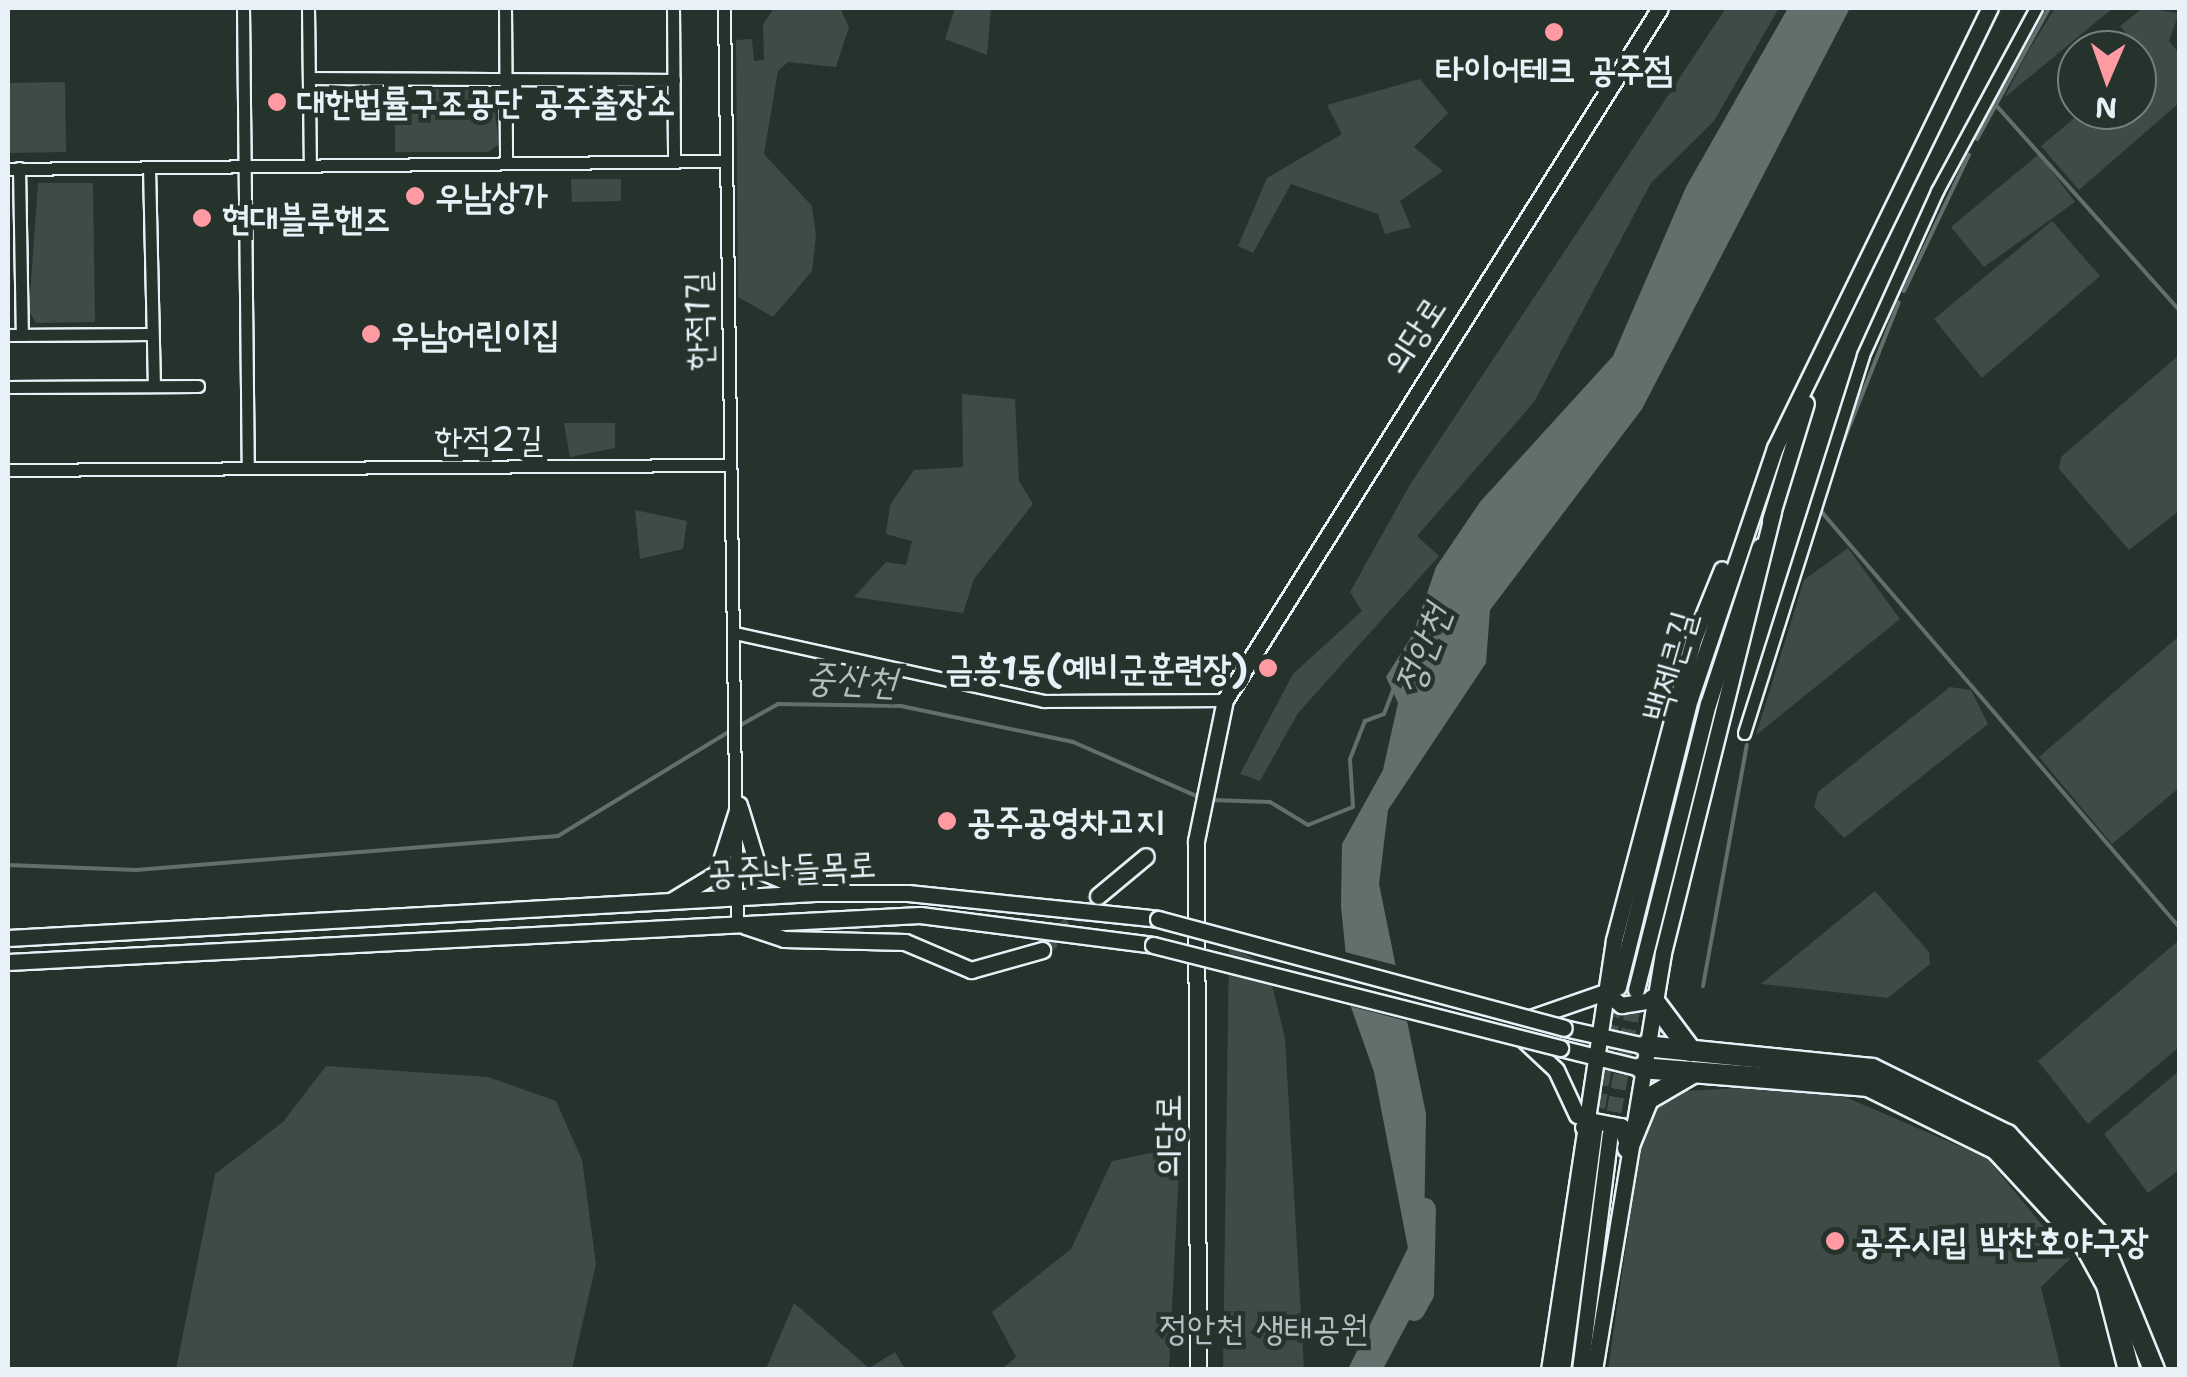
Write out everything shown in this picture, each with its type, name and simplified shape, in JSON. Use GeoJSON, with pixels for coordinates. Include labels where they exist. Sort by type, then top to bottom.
{"type":"FeatureCollection","features":[{"type":"Feature","properties":{"kind":"highway"},"geometry":{"type":"LineString","coordinates":[[1645,995],[1697,1064]]}},
{"type":"Feature","properties":{"kind":"highway"},"geometry":{"type":"LineString","coordinates":[[1645,1046],[1697,1064],[1868,1086],[1996,1149],[2084,1245],[2123,1344],[2128,1370]]}},
{"type":"Feature","properties":{"kind":"highway"},"geometry":{"type":"LineString","coordinates":[[1628,1148],[1648,1099],[1697,1064]]}},
{"type":"Feature","properties":{"kind":"highway"},"geometry":{"type":"LineString","coordinates":[[1642,1068],[1697,1064],[1872,1069],[2007,1135],[2100,1235],[2147,1339],[2156,1370]]}},
{"type":"Feature","properties":{"kind":"main road","name":"의당로"},"geometry":{"type":"LineString","coordinates":[[1198,1370],[1196,842],[1203,778],[1225,700],[1660,8]]}},
{"type":"Feature","properties":{"kind":"main road","name":"백제큰길"},"geometry":{"type":"LineString","coordinates":[[1578,1140],[1596,1035],[1690,699],[1755,507],[1990,8]]}},
{"type":"Feature","properties":{"kind":"main road","name":"백제큰길"},"geometry":{"type":"LineString","coordinates":[[1594,1370],[1645,1046],[1645,995],[1772,513],[1814,375]]}},
{"type":"Feature","properties":{"kind":"main road"},"geometry":{"type":"LineString","coordinates":[[739,804],[758,870],[815,893]]}},
{"type":"Feature","properties":{"kind":"main road"},"geometry":{"type":"LineString","coordinates":[[662,904],[717,873],[739,804]]}},
{"type":"Feature","properties":{"kind":"main road"},"geometry":{"type":"LineString","coordinates":[[1098,896],[1146,856]]}},
{"type":"Feature","properties":{"kind":"main road","name":"공주나들목로"},"geometry":{"type":"LineString","coordinates":[[8,938],[815,893],[908,892],[1158,919],[1532,1018],[1565,1020],[1596,1035],[1645,1046]]}},
{"type":"Feature","properties":{"kind":"main road","name":"공주나들목로"},"geometry":{"type":"LineString","coordinates":[[8,962],[920,916],[1153,945],[1560,1048],[1592,1060],[1642,1068]]}},
{"type":"Feature","properties":{"kind":"main road"},"geometry":{"type":"LineString","coordinates":[[737,923],[784,939],[905,942],[971,970],[1042,950]]}},
{"type":"Feature","properties":{"kind":"main road"},"geometry":{"type":"LineString","coordinates":[[1565,1020],[1611,989],[1621,1006],[1645,995]]}},
{"type":"Feature","properties":{"kind":"main road"},"geometry":{"type":"LineString","coordinates":[[1524,1040],[1556,1070],[1577,1105],[1578,1140],[1549,1370]]}},
{"type":"Feature","properties":{"kind":"main road"},"geometry":{"type":"LineString","coordinates":[[1578,1140],[1584,1123],[1600,1120],[1621,1126],[1628,1148]]}},
{"type":"Feature","properties":{"kind":"main road"},"geometry":{"type":"LineString","coordinates":[[1562,1370],[1602,1132],[1580,1370]]}},
{"type":"Feature","properties":{"kind":"street"},"geometry":{"type":"LineString","coordinates":[[243,8],[248,468]]}},
{"type":"Feature","properties":{"kind":"street"},"geometry":{"type":"LineString","coordinates":[[308,8],[310,163]]}},
{"type":"Feature","properties":{"kind":"street"},"geometry":{"type":"LineString","coordinates":[[506,8],[506,162]]}},
{"type":"Feature","properties":{"kind":"street"},"geometry":{"type":"LineString","coordinates":[[673,8],[674,162]]}},
{"type":"Feature","properties":{"kind":"street","name":"한적1길"},"geometry":{"type":"LineString","coordinates":[[724,8],[739,804],[737,923]]}},
{"type":"Feature","properties":{"kind":"street"},"geometry":{"type":"LineString","coordinates":[[1744,732],[1864,356],[1937,191],[2036,8]]}},
{"type":"Feature","properties":{"kind":"street"},"geometry":{"type":"LineString","coordinates":[[309,78],[674,80]]}},
{"type":"Feature","properties":{"kind":"street"},"geometry":{"type":"LineString","coordinates":[[22,334],[13,168],[725,161]]}},
{"type":"Feature","properties":{"kind":"street"},"geometry":{"type":"LineString","coordinates":[[149,166],[154,386]]}},
{"type":"Feature","properties":{"kind":"street"},"geometry":{"type":"LineString","coordinates":[[8,335],[152,334]]}},
{"type":"Feature","properties":{"kind":"street"},"geometry":{"type":"LineString","coordinates":[[8,387],[198,386]]}},
{"type":"Feature","properties":{"kind":"street","name":"한적2길"},"geometry":{"type":"LineString","coordinates":[[8,470],[730,465]]}},
{"type":"Feature","properties":{"kind":"street"},"geometry":{"type":"LineString","coordinates":[[735,633],[1044,701],[1225,700]]}},
{"type":"Feature","properties":{"kind":"green space"},"geometry":{"type":"Polygon","coordinates":[[[774,8],[840,8],[849,27],[836,67],[788,62],[778,71],[764,154],[812,206],[816,236],[812,271],[773,317],[738,297],[736,40],[752,39],[754,61],[764,60],[763,24],[774,8]]]}},
{"type":"Feature","properties":{"kind":"green space"},"geometry":{"type":"Polygon","coordinates":[[[955,8],[991,8],[987,55],[945,39],[955,8]]]}},
{"type":"Feature","properties":{"kind":"green space"},"geometry":{"type":"Polygon","coordinates":[[[1726,8],[1779,8],[1714,121],[1651,183],[1534,402],[1417,536],[1439,556],[1298,713],[1260,781],[1240,774],[1293,674],[1362,611],[1350,592],[1411,483],[1726,8]]]}},
{"type":"Feature","properties":{"kind":"green space"},"geometry":{"type":"Polygon","coordinates":[[[2055,8],[2113,8],[2086,30],[2057,30],[2057,54],[2004,98],[2055,8]]]}},
{"type":"Feature","properties":{"kind":"green space"},"geometry":{"type":"Polygon","coordinates":[[[2143,8],[2179,13],[2169,41],[2179,53],[2179,103],[2157,122],[2157,30],[2123,30],[2120,26],[2143,8]]]}},
{"type":"Feature","properties":{"kind":"green space"},"geometry":{"type":"Polygon","coordinates":[[[1420,79],[1448,113],[1414,147],[1443,171],[1400,201],[1411,227],[1385,234],[1378,214],[1291,184],[1253,253],[1238,246],[1267,178],[1342,134],[1327,105],[1420,79]]]}},
{"type":"Feature","properties":{"kind":"green space"},"geometry":{"type":"Polygon","coordinates":[[[65,82],[66,152],[8,153],[8,83],[65,82]]]}},
{"type":"Feature","properties":{"kind":"green space"},"geometry":{"type":"Polygon","coordinates":[[[422,89],[492,90],[499,144],[488,152],[395,152],[395,112],[422,112],[422,89]]]}},
{"type":"Feature","properties":{"kind":"green space"},"geometry":{"type":"Polygon","coordinates":[[[2060,130],[2148,130],[2079,190],[2041,146],[2060,130]]]}},
{"type":"Feature","properties":{"kind":"green space"},"geometry":{"type":"Polygon","coordinates":[[[2039,154],[2075,202],[1984,267],[1951,227],[2039,154]]]}},
{"type":"Feature","properties":{"kind":"green space"},"geometry":{"type":"Polygon","coordinates":[[[571,179],[621,179],[621,201],[572,202],[571,179]]]}},
{"type":"Feature","properties":{"kind":"green space"},"geometry":{"type":"Polygon","coordinates":[[[38,183],[93,183],[95,322],[36,323],[29,311],[38,183]]]}},
{"type":"Feature","properties":{"kind":"green space"},"geometry":{"type":"Polygon","coordinates":[[[2052,221],[2100,276],[1982,378],[1934,319],[2052,221]]]}},
{"type":"Feature","properties":{"kind":"green space"},"geometry":{"type":"Polygon","coordinates":[[[2179,355],[2179,511],[2129,550],[2059,469],[2061,457],[2179,355]]]}},
{"type":"Feature","properties":{"kind":"green space"},"geometry":{"type":"Polygon","coordinates":[[[962,394],[1015,399],[1019,481],[1033,504],[974,579],[963,613],[854,597],[886,562],[906,565],[912,541],[886,534],[890,505],[914,470],[963,467],[962,394]]]}},
{"type":"Feature","properties":{"kind":"green space"},"geometry":{"type":"Polygon","coordinates":[[[564,423],[615,423],[615,448],[570,457],[564,423]]]}},
{"type":"Feature","properties":{"kind":"green space"},"geometry":{"type":"Polygon","coordinates":[[[635,510],[687,521],[683,549],[640,559],[635,510]]]}},
{"type":"Feature","properties":{"kind":"green space"},"geometry":{"type":"Polygon","coordinates":[[[1848,548],[1900,619],[1756,735],[1804,580],[1848,548]]]}},
{"type":"Feature","properties":{"kind":"green space"},"geometry":{"type":"Polygon","coordinates":[[[2179,636],[2179,788],[2112,844],[2039,757],[2179,636]]]}},
{"type":"Feature","properties":{"kind":"green space"},"geometry":{"type":"Polygon","coordinates":[[[1950,687],[1971,690],[1988,724],[1844,838],[1814,807],[1818,792],[1950,687]]]}},
{"type":"Feature","properties":{"kind":"green space"},"geometry":{"type":"Polygon","coordinates":[[[1875,891],[1929,952],[1930,964],[1888,998],[1761,984],[1875,891]]]}},
{"type":"Feature","properties":{"kind":"green space"},"geometry":{"type":"Polygon","coordinates":[[[2179,940],[2179,1047],[2088,1124],[2038,1061],[2179,940]]]}},
{"type":"Feature","properties":{"kind":"green space","name":"정안천 생태공원"},"geometry":{"type":"Polygon","coordinates":[[[1229,946],[1267,965],[1285,1038],[1304,1369],[1223,1370],[1229,946]]]}},
{"type":"Feature","properties":{"kind":"green space"},"geometry":{"type":"Polygon","coordinates":[[[326,1066],[488,1077],[556,1101],[582,1160],[596,1264],[572,1369],[176,1369],[215,1174],[283,1122],[326,1066]]]}},
{"type":"Feature","properties":{"kind":"green space"},"geometry":{"type":"Polygon","coordinates":[[[2179,1071],[2179,1170],[2148,1193],[2104,1134],[2179,1071]]]}},
{"type":"Feature","properties":{"kind":"green space"},"geometry":{"type":"Polygon","coordinates":[[[1758,1087],[1843,1096],[1987,1158],[2070,1259],[2041,1287],[2061,1369],[1608,1370],[1639,1156],[1656,1107],[1683,1091],[1758,1087]]]}},
{"type":"Feature","properties":{"kind":"green space"},"geometry":{"type":"Polygon","coordinates":[[[1180,1147],[1169,1369],[1002,1369],[1016,1357],[992,1312],[1071,1249],[1112,1161],[1180,1147]]]}},
{"type":"Feature","properties":{"kind":"green space"},"geometry":{"type":"Polygon","coordinates":[[[794,1303],[869,1368],[895,1352],[905,1369],[766,1369],[794,1303]]]}},
{"type":"Feature","properties":{"kind":"water"},"geometry":{"type":"Polygon","coordinates":[[[1788,8],[1850,8],[1642,409],[1490,610],[1486,663],[1388,810],[1379,884],[1426,1114],[1423,1294],[1383,1369],[1348,1369],[1408,1248],[1374,1072],[1351,1007],[1341,906],[1342,844],[1383,770],[1398,703],[1386,677],[1413,634],[1436,567],[1480,502],[1613,356],[1686,187],[1788,8]]]}},
{"type":"Feature","properties":{"kind":"pier"},"geometry":{"type":"Polygon","coordinates":[[[1341,951],[1399,966],[1410,1022],[1346,1005],[1341,951]]]}},
{"type":"Feature","properties":{"kind":"waterway"},"geometry":{"type":"LineString","coordinates":[[1977,139],[2049,8]]}},
{"type":"Feature","properties":{"kind":"waterway"},"geometry":{"type":"LineString","coordinates":[[1994,103],[2180,311]]}},
{"type":"Feature","properties":{"kind":"waterway"},"geometry":{"type":"LineString","coordinates":[[1904,291],[1969,155]]}},
{"type":"Feature","properties":{"kind":"waterway"},"geometry":{"type":"LineString","coordinates":[[1834,465],[1899,302]]}},
{"type":"Feature","properties":{"kind":"waterway"},"geometry":{"type":"LineString","coordinates":[[1819,509],[2180,928]]}},
{"type":"Feature","properties":{"kind":"waterway","name":"중산천"},"geometry":{"type":"LineString","coordinates":[[1211,800],[1270,802],[1308,825],[1353,807],[1350,759],[1365,721],[1384,714],[1395,685]]}},
{"type":"Feature","properties":{"kind":"waterway","name":"중산천"},"geometry":{"type":"LineString","coordinates":[[739,726],[778,704],[901,706],[1073,742],[1201,798]]}},
{"type":"Feature","properties":{"kind":"waterway","name":"중산천"},"geometry":{"type":"LineString","coordinates":[[8,865],[136,870],[558,836],[730,731]]}},
{"type":"Feature","properties":{"kind":"waterway"},"geometry":{"type":"LineString","coordinates":[[1703,986],[1747,745]]}},
{"type":"Feature","properties":{"kind":"waterway","name":"정안천"},"geometry":{"type":"LineString","coordinates":[[1414,1310],[1423,1294],[1425,1209]]}},
{"type":"Feature","properties":{"kind":"tunnel"},"geometry":{"type":"LineString","coordinates":[[1042,950],[1098,896]]}},
{"type":"Feature","properties":{"kind":"tunnel"},"geometry":{"type":"LineString","coordinates":[[1594,1130],[1617,990]]}},
{"type":"Feature","properties":{"kind":"tunnel"},"geometry":{"type":"LineString","coordinates":[[1610,1134],[1635,995]]}},
{"type":"Feature","properties":{"kind":"place","name":"타이어테크 공주점"},"geometry":{"type":"Point","coordinates":[1554,32]}},
{"type":"Feature","properties":{"kind":"place","name":"대한법률구조공단 공주출장소"},"geometry":{"type":"Point","coordinates":[277,102]}},
{"type":"Feature","properties":{"kind":"place","name":"우남상가"},"geometry":{"type":"Point","coordinates":[415,196]}},
{"type":"Feature","properties":{"kind":"place","name":"현대블루핸즈"},"geometry":{"type":"Point","coordinates":[202,218]}},
{"type":"Feature","properties":{"kind":"place","name":"우남어린이집"},"geometry":{"type":"Point","coordinates":[371,334]}},
{"type":"Feature","properties":{"kind":"place","name":"금흥1동(예비군훈련장)"},"geometry":{"type":"Point","coordinates":[1268,668]}},
{"type":"Feature","properties":{"kind":"place","name":"공주공영차고지"},"geometry":{"type":"Point","coordinates":[947,821]}},
{"type":"Feature","properties":{"kind":"place","name":"공주시립 박찬호야구장"},"geometry":{"type":"Point","coordinates":[1835,1241]}}]}
